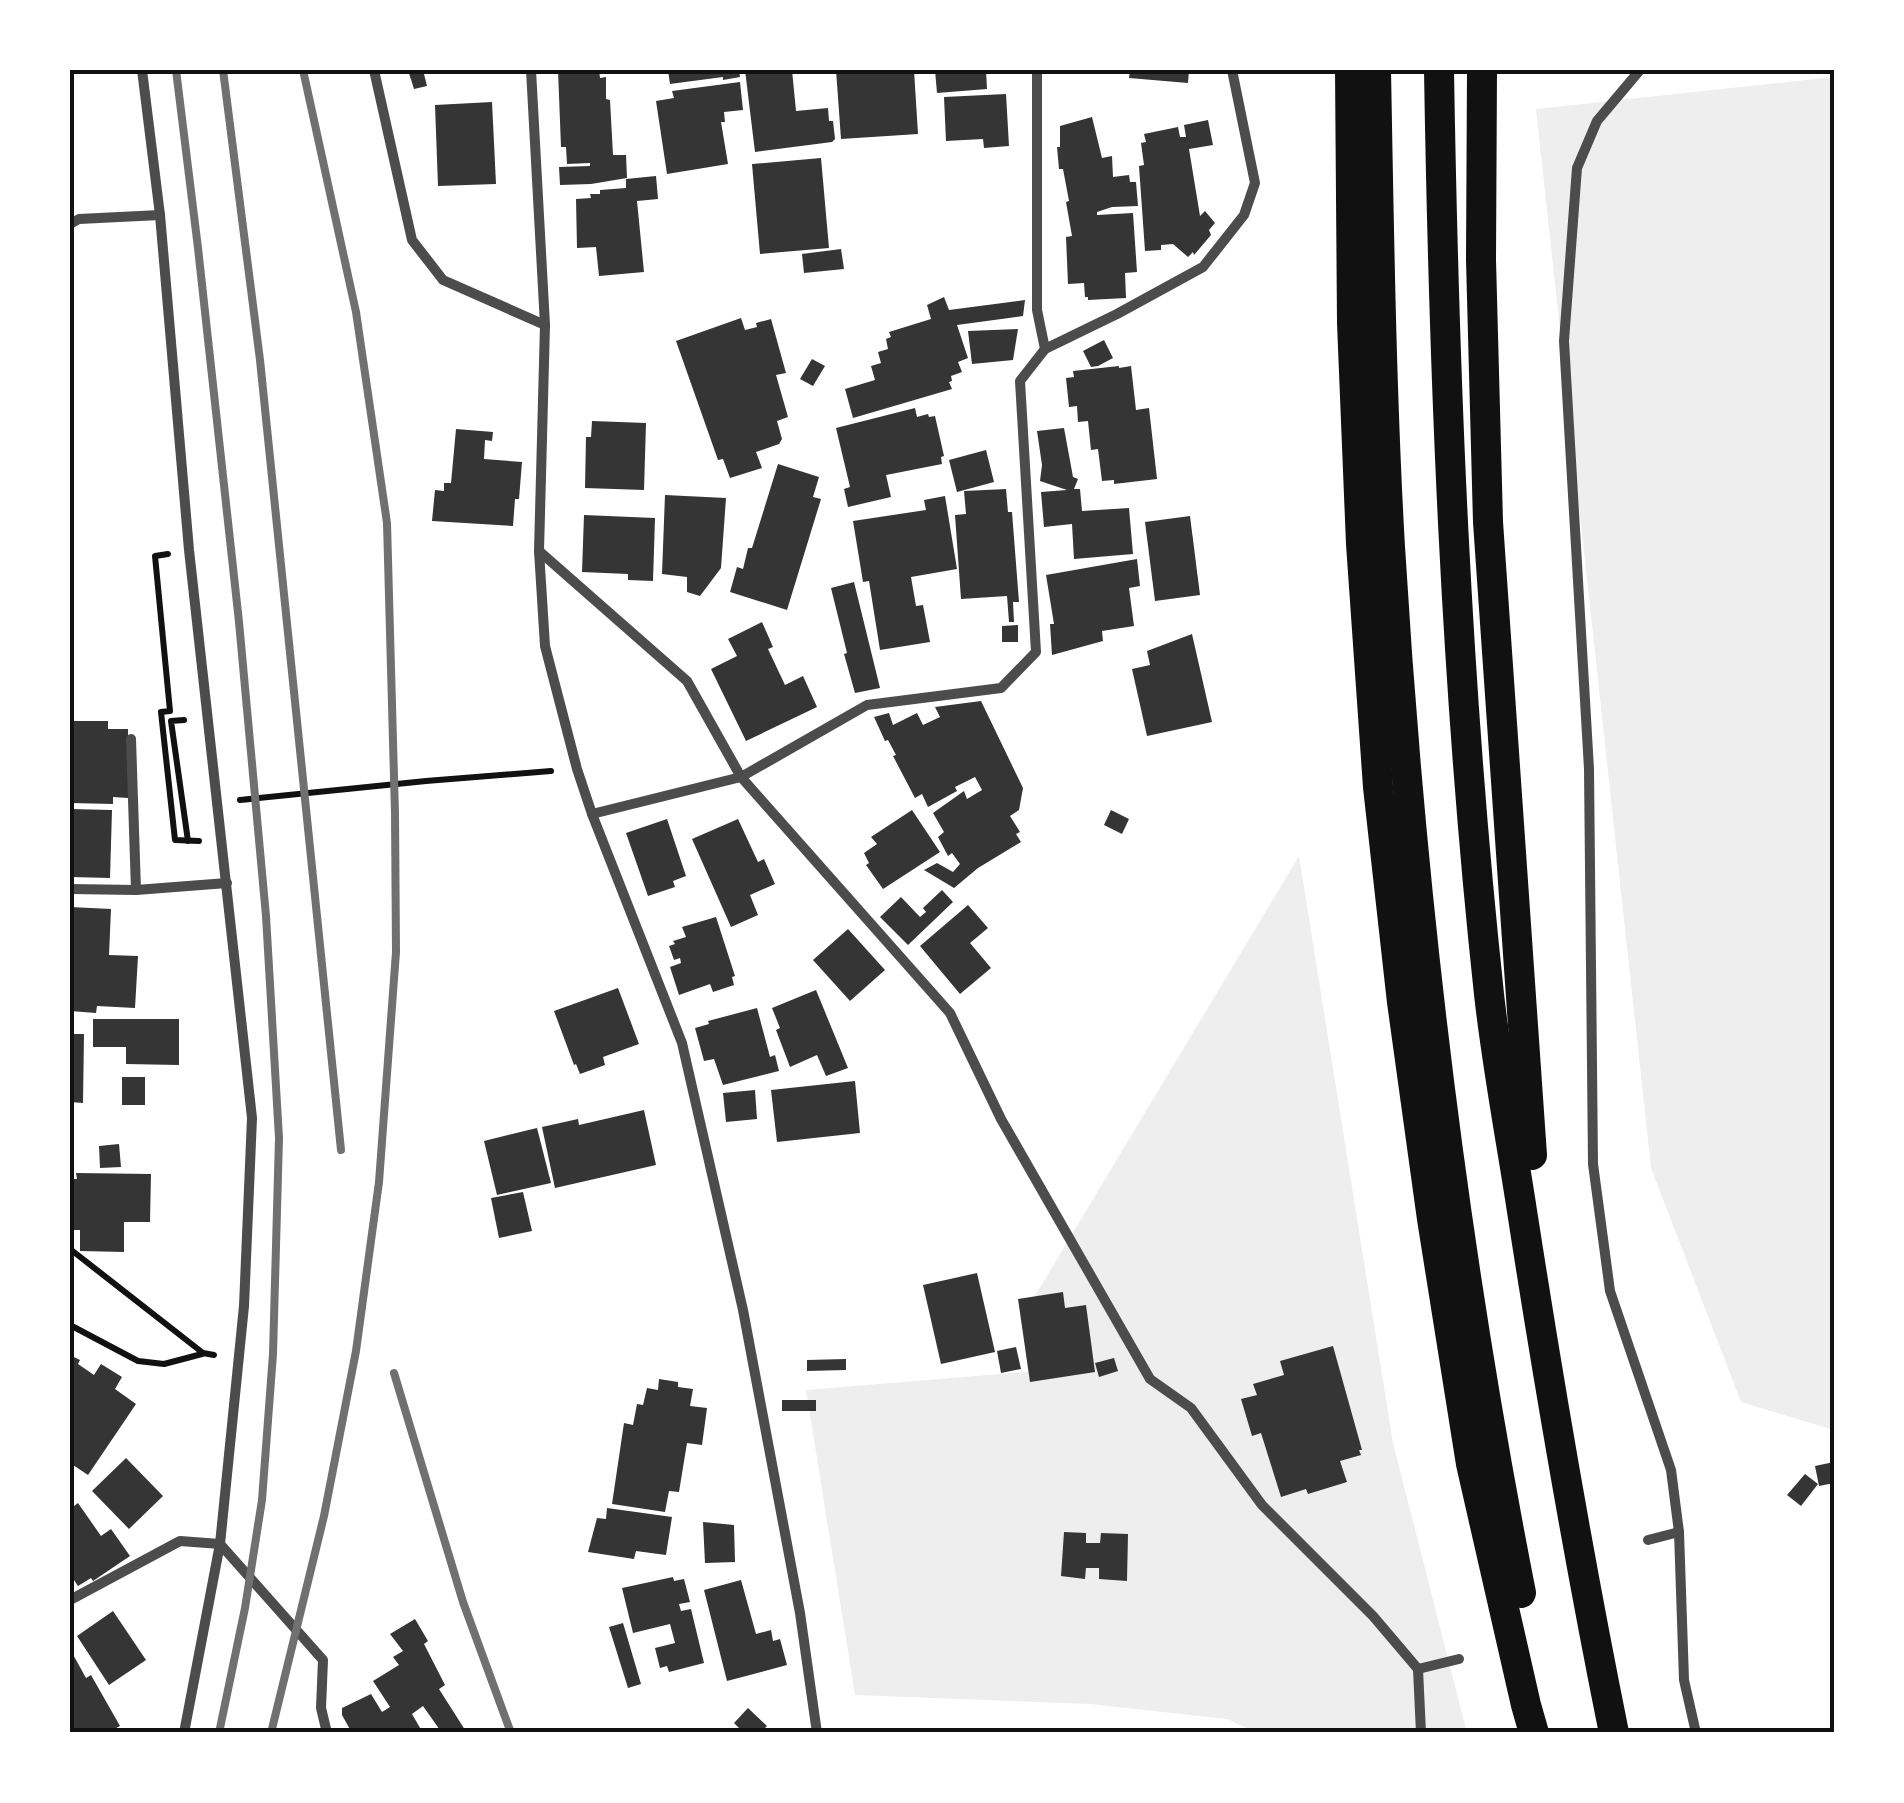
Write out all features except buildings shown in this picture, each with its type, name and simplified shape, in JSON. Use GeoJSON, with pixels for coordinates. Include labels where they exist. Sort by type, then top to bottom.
{"type":"FeatureCollection","features":[{"type":"Feature","properties":{"kind":"highway"},"geometry":{"type":"LineString","coordinates":[[1350,70],[1352,323],[1360,544],[1384,846],[1429,1199],[1468,1445],[1534,1733]]}},
{"type":"Feature","properties":{"kind":"highway"},"geometry":{"type":"LineString","coordinates":[[1376,70],[1390,545],[1410,809],[1457,1226],[1492,1447],[1550,1733]]}},
{"type":"Feature","properties":{"kind":"highway"},"geometry":{"type":"LineString","coordinates":[[1438,70],[1443,306],[1468,768],[1490,998],[1546,1363],[1614,1733]]}},
{"type":"Feature","properties":{"kind":"highway"},"geometry":{"type":"LineString","coordinates":[[1482,70],[1481,260],[1488,522],[1546,1363]]}},
{"type":"Feature","properties":{"kind":"street"},"geometry":{"type":"LineString","coordinates":[[142,70],[160,215],[189,550],[252,1118],[244,1306],[220,1544],[184,1733]]}},
{"type":"Feature","properties":{"kind":"street"},"geometry":{"type":"LineString","coordinates":[[374,70],[412,240],[443,280],[545,325]]}},
{"type":"Feature","properties":{"kind":"street"},"geometry":{"type":"LineString","coordinates":[[531,70],[545,325],[538,551],[545,646],[592,814],[682,1043],[743,1310],[800,1613],[817,1733]]}},
{"type":"Feature","properties":{"kind":"street"},"geometry":{"type":"LineString","coordinates":[[1037,70],[1037,310],[1045,349]]}},
{"type":"Feature","properties":{"kind":"street"},"geometry":{"type":"LineString","coordinates":[[592,814],[741,777],[867,704],[1001,688],[1036,652],[1020,381],[1045,349],[1203,267],[1244,215],[1255,183],[1232,70]]}},
{"type":"Feature","properties":{"kind":"street"},"geometry":{"type":"LineString","coordinates":[[1640,70],[1597,121],[1577,168],[1564,341],[1589,769],[1593,1164],[1610,1292],[1671,1470],[1679,1532],[1684,1680],[1696,1733]]}},
{"type":"Feature","properties":{"kind":"street"},"geometry":{"type":"LineString","coordinates":[[70,224],[79,220],[160,215]]}},
{"type":"Feature","properties":{"kind":"street"},"geometry":{"type":"LineString","coordinates":[[538,551],[687,681],[741,777],[950,1013],[1002,1119],[1150,1379],[1191,1408],[1262,1505],[1372,1616],[1418,1669],[1422,1733]]}},
{"type":"Feature","properties":{"kind":"street"},"geometry":{"type":"LineString","coordinates":[[131,739],[136,890]]}},
{"type":"Feature","properties":{"kind":"street"},"geometry":{"type":"LineString","coordinates":[[70,889],[136,890],[227,883]]}},
{"type":"Feature","properties":{"kind":"street"},"geometry":{"type":"LineString","coordinates":[[1648,1540],[1679,1532]]}},
{"type":"Feature","properties":{"kind":"street"},"geometry":{"type":"LineString","coordinates":[[70,1600],[180,1540],[220,1544],[323,1660],[321,1708],[327,1733]]}},
{"type":"Feature","properties":{"kind":"street"},"geometry":{"type":"LineString","coordinates":[[1418,1669],[1459,1659]]}},
{"type":"Feature","properties":{"kind":"path"},"geometry":{"type":"LineString","coordinates":[[189,550],[154,556],[170,711],[161,712],[175,840],[203,841],[208,884]]}},
{"type":"Feature","properties":{"kind":"path"},"geometry":{"type":"LineString","coordinates":[[186,720],[171,721],[188,841]]}},
{"type":"Feature","properties":{"kind":"path"},"geometry":{"type":"LineString","coordinates":[[232,800],[540,772]]}},
{"type":"Feature","properties":{"kind":"path"},"geometry":{"type":"LineString","coordinates":[[70,1248],[203,1353]]}},
{"type":"Feature","properties":{"kind":"path"},"geometry":{"type":"LineString","coordinates":[[70,1324],[138,1360],[164,1364],[203,1353],[239,1360]]}},
{"type":"Feature","properties":{"kind":"shaded area"},"geometry":{"type":"Polygon","coordinates":[[[1834,77],[1834,1430],[1741,1402],[1651,1168],[1536,109],[1834,77]]]}},
{"type":"Feature","properties":{"kind":"shaded area"},"geometry":{"type":"Polygon","coordinates":[[[1299,856],[1393,1443],[1467,1733],[1257,1733],[1227,1719],[1090,1704],[855,1695],[806,1390],[1048,1370],[1030,1304],[1299,856]]]}},
{"type":"Feature","properties":{"kind":"railway"},"geometry":{"type":"LineString","coordinates":[[176,70],[239,622],[266,916],[279,1138],[273,1354],[262,1500],[219,1733]]}},
{"type":"Feature","properties":{"kind":"railway"},"geometry":{"type":"LineString","coordinates":[[223,70],[260,360],[341,1150]]}},
{"type":"Feature","properties":{"kind":"railway"},"geometry":{"type":"LineString","coordinates":[[271,1733],[324,1516],[356,1351],[379,1182],[396,952],[387,523],[356,312],[303,70]]}},
{"type":"Feature","properties":{"kind":"railway"},"geometry":{"type":"LineString","coordinates":[[394,1373],[463,1602],[511,1733]]}}]}
